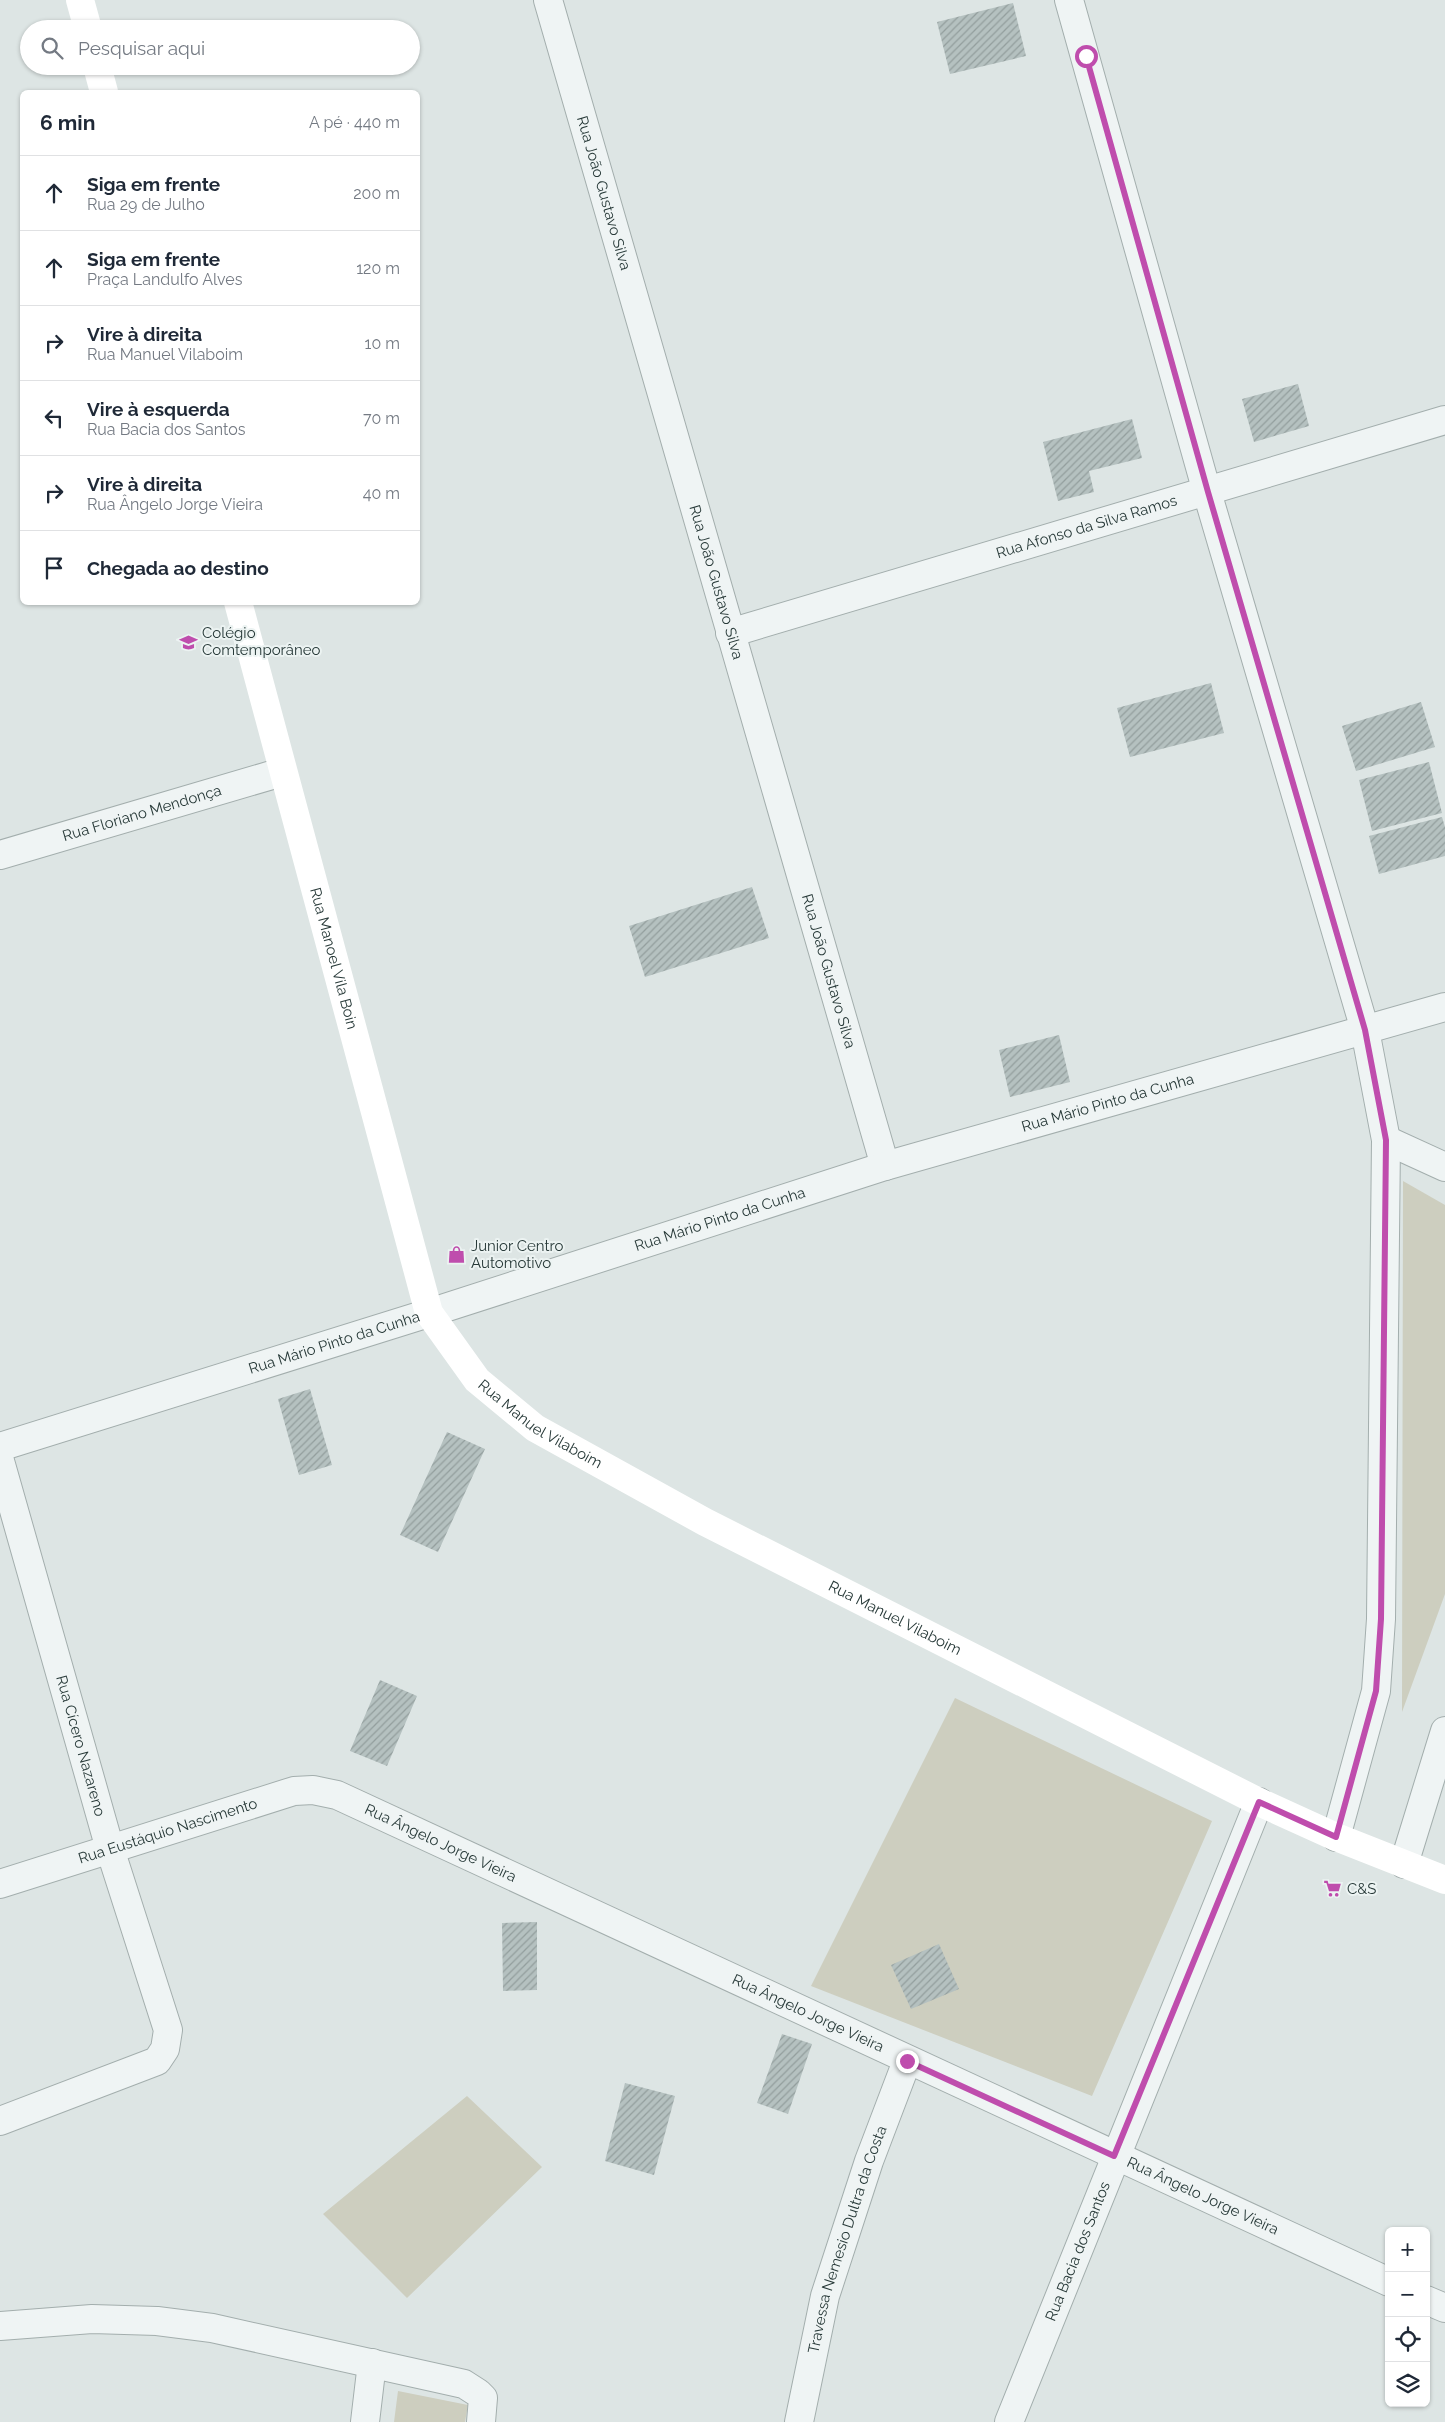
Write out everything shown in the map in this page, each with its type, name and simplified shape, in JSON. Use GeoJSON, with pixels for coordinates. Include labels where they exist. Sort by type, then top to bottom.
{"type":"FeatureCollection","features":[{"type":"Feature","properties":{"kind":"main road"},"geometry":{"type":"LineString","coordinates":[[80,0],[86,20]]}},
{"type":"Feature","properties":{"kind":"main road"},"geometry":{"type":"LineString","coordinates":[[99,75],[103,90]]}},
{"type":"Feature","properties":{"kind":"main road","name":"Rua Manoel Vila Boin"},"geometry":{"type":"LineString","coordinates":[[239,605],[282,772],[429,1313]]}},
{"type":"Feature","properties":{"kind":"main road","name":"Rua Manuel Vilaboim"},"geometry":{"type":"LineString","coordinates":[[429,1313],[477,1380],[535,1428],[705,1522],[1259,1802],[1336,1837],[1445,1880]]}},
{"type":"Feature","properties":{"kind":"street","name":"Rua João Gustavo Silva"},"geometry":{"type":"LineString","coordinates":[[548,0],[886,1166]]}},
{"type":"Feature","properties":{"kind":"street"},"geometry":{"type":"LineString","coordinates":[[1069,0],[1208,492],[1365,1030],[1386,1140],[1381,1628],[1376,1691],[1336,1837]]}},
{"type":"Feature","properties":{"kind":"street","name":"Rua Afonso da Silva Ramos"},"geometry":{"type":"LineString","coordinates":[[730,633],[1445,420]]}},
{"type":"Feature","properties":{"kind":"street","name":"Rua Floriano Mendonça"},"geometry":{"type":"LineString","coordinates":[[0,855],[282,772]]}},
{"type":"Feature","properties":{"kind":"street","name":"Rua Mário Pinto da Cunha"},"geometry":{"type":"LineString","coordinates":[[0,1447],[429,1313],[886,1166],[1445,1007]]}},
{"type":"Feature","properties":{"kind":"street"},"geometry":{"type":"LineString","coordinates":[[1386,1140],[1445,1168]]}},
{"type":"Feature","properties":{"kind":"street","name":"Rua Cícero Nazareno"},"geometry":{"type":"LineString","coordinates":[[0,1461],[110,1849],[168,2030],[165,2049],[156,2061],[0,2121]]}},
{"type":"Feature","properties":{"kind":"street"},"geometry":{"type":"LineString","coordinates":[[1404,1864],[1445,1730]]}},
{"type":"Feature","properties":{"kind":"street","name":"Rua Eustáquio Nascimento"},"geometry":{"type":"LineString","coordinates":[[0,1884],[294,1791],[313,1790],[337,1795]]}},
{"type":"Feature","properties":{"kind":"street","name":"Rua Ângelo Jorge Vieira"},"geometry":{"type":"LineString","coordinates":[[337,1795],[907,2061],[1385,2280]]}},
{"type":"Feature","properties":{"kind":"street","name":"Rua Bacia dos Santos"},"geometry":{"type":"LineString","coordinates":[[1009,2422],[1114,2156],[1259,1802]]}},
{"type":"Feature","properties":{"kind":"street","name":"Travessa Nemesio Dultra da Costa"},"geometry":{"type":"LineString","coordinates":[[799,2422],[825,2296],[869,2161],[907,2061]]}},
{"type":"Feature","properties":{"kind":"street"},"geometry":{"type":"LineString","coordinates":[[1430,2302],[1445,2308]]}},
{"type":"Feature","properties":{"kind":"street"},"geometry":{"type":"LineString","coordinates":[[0,2326],[92,2319],[157,2321],[212,2328],[464,2384],[478,2392],[483,2398],[481,2422]]}},
{"type":"Feature","properties":{"kind":"street"},"geometry":{"type":"LineString","coordinates":[[365,2422],[372,2363]]}},
{"type":"Feature","properties":{"kind":"shaded area"},"geometry":{"type":"Polygon","coordinates":[[[1403,1181],[1445,1205],[1445,1594],[1402,1712],[1403,1181]]]}},
{"type":"Feature","properties":{"kind":"shaded area"},"geometry":{"type":"Polygon","coordinates":[[[955,1698],[1212,1821],[1092,2096],[811,1986],[955,1698]]]}},
{"type":"Feature","properties":{"kind":"shaded area"},"geometry":{"type":"Polygon","coordinates":[[[467,2096],[542,2167],[407,2298],[323,2214],[467,2096]]]}},
{"type":"Feature","properties":{"kind":"shaded area"},"geometry":{"type":"Polygon","coordinates":[[[398,2391],[468,2405],[465,2422],[394,2422],[398,2391]]]}},
{"type":"Feature","properties":{"kind":"building"},"geometry":{"type":"Polygon","coordinates":[[[1013,3],[1026,56],[950,74],[937,22],[1013,3]]]}},
{"type":"Feature","properties":{"kind":"building"},"geometry":{"type":"Polygon","coordinates":[[[1298,384],[1309,426],[1254,442],[1242,399],[1298,384]]]}},
{"type":"Feature","properties":{"kind":"building"},"geometry":{"type":"Polygon","coordinates":[[[1132,419],[1142,458],[1089,471],[1094,492],[1058,501],[1043,442],[1132,419]]]}},
{"type":"Feature","properties":{"kind":"building"},"geometry":{"type":"Polygon","coordinates":[[[1211,683],[1224,733],[1130,757],[1117,708],[1211,683]]]}},
{"type":"Feature","properties":{"kind":"building"},"geometry":{"type":"Polygon","coordinates":[[[1421,702],[1435,747],[1356,771],[1342,726],[1421,702]]]}},
{"type":"Feature","properties":{"kind":"building"},"geometry":{"type":"Polygon","coordinates":[[[1429,762],[1442,813],[1372,831],[1359,780],[1429,762]]]}},
{"type":"Feature","properties":{"kind":"building"},"geometry":{"type":"Polygon","coordinates":[[[1442,817],[1445,827],[1445,856],[1379,874],[1369,836],[1442,817]]]}},
{"type":"Feature","properties":{"kind":"building"},"geometry":{"type":"Polygon","coordinates":[[[752,887],[769,938],[645,977],[629,926],[752,887]]]}},
{"type":"Feature","properties":{"kind":"building"},"geometry":{"type":"Polygon","coordinates":[[[1059,1035],[1070,1082],[1010,1097],[999,1050],[1059,1035]]]}},
{"type":"Feature","properties":{"kind":"building"},"geometry":{"type":"Polygon","coordinates":[[[310,1389],[332,1465],[299,1475],[278,1399],[310,1389]]]}},
{"type":"Feature","properties":{"kind":"building"},"geometry":{"type":"Polygon","coordinates":[[[447,1432],[485,1449],[438,1552],[400,1535],[447,1432]]]}},
{"type":"Feature","properties":{"kind":"building"},"geometry":{"type":"Polygon","coordinates":[[[380,1680],[417,1696],[387,1766],[350,1751],[380,1680]]]}},
{"type":"Feature","properties":{"kind":"building"},"geometry":{"type":"Polygon","coordinates":[[[537,1922],[537,1990],[503,1991],[502,1923],[537,1922]]]}},
{"type":"Feature","properties":{"kind":"building"},"geometry":{"type":"Polygon","coordinates":[[[939,1944],[959,1989],[911,2009],[891,1965],[939,1944]]]}},
{"type":"Feature","properties":{"kind":"building"},"geometry":{"type":"Polygon","coordinates":[[[782,2034],[812,2044],[788,2114],[757,2103],[782,2034]]]}},
{"type":"Feature","properties":{"kind":"building"},"geometry":{"type":"Polygon","coordinates":[[[625,2083],[675,2096],[654,2175],[605,2161],[625,2083]]]}},
{"type":"Feature","properties":{"kind":"place","name":"Colégio Comtemporâneo"},"geometry":{"type":"Point","coordinates":[188,642]}},
{"type":"Feature","properties":{"kind":"place","name":"Junior Centro Automotivo"},"geometry":{"type":"Point","coordinates":[457,1255]}},
{"type":"Feature","properties":{"kind":"place","name":"C&S"},"geometry":{"type":"Point","coordinates":[1333,1889]}},
{"type":"Feature","properties":{"kind":"route"},"geometry":{"type":"LineString","coordinates":[[907,2061],[1114,2156],[1259,1802],[1336,1837],[1376,1691],[1381,1619],[1386,1140],[1365,1030],[1208,492],[1086,56]]}}]}
